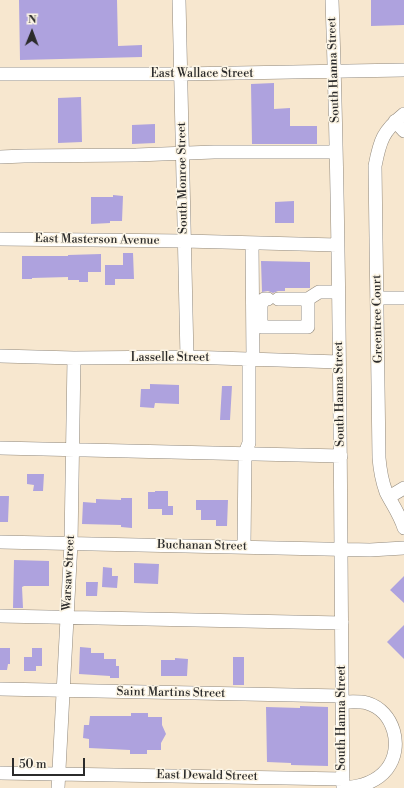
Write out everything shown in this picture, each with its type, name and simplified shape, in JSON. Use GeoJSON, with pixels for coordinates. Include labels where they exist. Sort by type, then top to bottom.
{"type":"FeatureCollection","features":[{"type":"Feature","properties":{"kind":"street","name":"South Monroe Street"},"geometry":{"type":"LineString","coordinates":[[179,0],[187,357]]}},
{"type":"Feature","properties":{"kind":"street","name":"South Hanna Street"},"geometry":{"type":"LineString","coordinates":[[332,0],[341,456],[343,785]]}},
{"type":"Feature","properties":{"kind":"street","name":"East Wallace Street"},"geometry":{"type":"LineString","coordinates":[[0,74],[181,74],[404,70]]}},
{"type":"Feature","properties":{"kind":"street","name":"Greentree Court"},"geometry":{"type":"LineString","coordinates":[[401,122],[384,135],[378,151],[375,166],[379,458],[381,474],[389,497],[404,528]]}},
{"type":"Feature","properties":{"kind":"street"},"geometry":{"type":"LineString","coordinates":[[0,157],[182,154],[214,152],[336,152]]}},
{"type":"Feature","properties":{"kind":"street","name":"East Masterson Avenue"},"geometry":{"type":"LineString","coordinates":[[0,239],[337,245]]}},
{"type":"Feature","properties":{"kind":"street"},"geometry":{"type":"LineString","coordinates":[[244,547],[245,453],[249,443],[252,243]]}},
{"type":"Feature","properties":{"kind":"street"},"geometry":{"type":"LineString","coordinates":[[308,299],[308,327],[261,327],[260,305],[264,299],[308,299],[319,292],[338,292]]}},
{"type":"Feature","properties":{"kind":"street"},"geometry":{"type":"LineString","coordinates":[[378,298],[404,298]]}},
{"type":"Feature","properties":{"kind":"street","name":"Lasselle Street"},"geometry":{"type":"LineString","coordinates":[[0,356],[74,358],[187,357],[339,362]]}},
{"type":"Feature","properties":{"kind":"street","name":"Warsaw Street"},"geometry":{"type":"LineString","coordinates":[[58,788],[71,543],[74,358]]}},
{"type":"Feature","properties":{"kind":"street"},"geometry":{"type":"LineString","coordinates":[[0,448],[341,456]]}},
{"type":"Feature","properties":{"kind":"street"},"geometry":{"type":"LineString","coordinates":[[389,497],[404,488]]}},
{"type":"Feature","properties":{"kind":"street","name":"Buchanan Street"},"geometry":{"type":"LineString","coordinates":[[0,542],[403,550]]}},
{"type":"Feature","properties":{"kind":"street"},"geometry":{"type":"LineString","coordinates":[[0,616],[342,623]]}},
{"type":"Feature","properties":{"kind":"street","name":"Saint Martins Street"},"geometry":{"type":"LineString","coordinates":[[0,689],[342,699],[367,703],[384,713],[394,728],[396,735],[394,754],[388,769],[374,780],[364,785],[343,785]]}},
{"type":"Feature","properties":{"kind":"street","name":"East Dewald Street"},"geometry":{"type":"LineString","coordinates":[[0,773],[343,785]]}},
{"type":"Feature","properties":{"kind":"building"},"geometry":{"type":"Polygon","coordinates":[[[19,0],[117,0],[118,46],[142,45],[142,57],[20,60],[19,0]]]}},
{"type":"Feature","properties":{"kind":"building"},"geometry":{"type":"Polygon","coordinates":[[[371,0],[404,0],[404,25],[371,26],[371,0]]]}},
{"type":"Feature","properties":{"kind":"building"},"geometry":{"type":"Polygon","coordinates":[[[274,83],[274,109],[290,108],[290,126],[317,126],[317,144],[252,144],[251,84],[274,83]]]}},
{"type":"Feature","properties":{"kind":"building"},"geometry":{"type":"Polygon","coordinates":[[[81,97],[82,142],[58,143],[58,98],[81,97]]]}},
{"type":"Feature","properties":{"kind":"building"},"geometry":{"type":"Polygon","coordinates":[[[155,124],[155,143],[132,144],[132,125],[155,124]]]}},
{"type":"Feature","properties":{"kind":"building"},"geometry":{"type":"Polygon","coordinates":[[[113,195],[123,196],[122,221],[91,224],[91,197],[113,197],[113,195]]]}},
{"type":"Feature","properties":{"kind":"building"},"geometry":{"type":"Polygon","coordinates":[[[294,201],[294,223],[275,223],[275,202],[294,201]]]}},
{"type":"Feature","properties":{"kind":"building"},"geometry":{"type":"Polygon","coordinates":[[[123,253],[133,253],[134,279],[115,279],[115,285],[105,285],[105,265],[123,265],[123,253]]]}},
{"type":"Feature","properties":{"kind":"building"},"geometry":{"type":"Polygon","coordinates":[[[101,254],[101,272],[88,272],[88,282],[68,280],[68,277],[22,279],[22,256],[101,254]]]}},
{"type":"Feature","properties":{"kind":"building"},"geometry":{"type":"Polygon","coordinates":[[[261,261],[310,262],[310,288],[285,288],[285,291],[273,293],[268,291],[262,292],[261,261]]]}},
{"type":"Feature","properties":{"kind":"building"},"geometry":{"type":"Polygon","coordinates":[[[150,384],[179,385],[179,404],[155,403],[154,408],[140,407],[141,389],[150,389],[150,384]]]}},
{"type":"Feature","properties":{"kind":"building"},"geometry":{"type":"Polygon","coordinates":[[[222,386],[232,386],[230,420],[220,420],[222,386]]]}},
{"type":"Feature","properties":{"kind":"building"},"geometry":{"type":"Polygon","coordinates":[[[27,474],[44,474],[43,491],[33,491],[34,485],[27,484],[27,474]]]}},
{"type":"Feature","properties":{"kind":"building"},"geometry":{"type":"Polygon","coordinates":[[[168,491],[168,506],[173,506],[173,515],[162,515],[162,509],[148,509],[148,492],[168,491]]]}},
{"type":"Feature","properties":{"kind":"building"},"geometry":{"type":"Polygon","coordinates":[[[0,496],[9,496],[8,522],[0,522],[0,496]]]}},
{"type":"Feature","properties":{"kind":"building"},"geometry":{"type":"Polygon","coordinates":[[[121,498],[132,498],[132,528],[121,527],[121,525],[82,524],[83,502],[96,503],[96,499],[121,500],[121,498]]]}},
{"type":"Feature","properties":{"kind":"building"},"geometry":{"type":"Polygon","coordinates":[[[196,500],[228,500],[227,526],[216,526],[216,520],[201,520],[201,510],[196,510],[196,500]]]}},
{"type":"Feature","properties":{"kind":"building"},"geometry":{"type":"Polygon","coordinates":[[[14,560],[49,561],[49,586],[22,587],[23,608],[13,608],[14,560]]]}},
{"type":"Feature","properties":{"kind":"building"},"geometry":{"type":"Polygon","coordinates":[[[134,563],[159,564],[158,584],[134,583],[134,563]]]}},
{"type":"Feature","properties":{"kind":"building"},"geometry":{"type":"Polygon","coordinates":[[[103,567],[112,568],[112,576],[118,576],[117,588],[102,587],[103,567]]]}},
{"type":"Feature","properties":{"kind":"building"},"geometry":{"type":"Polygon","coordinates":[[[404,576],[404,603],[390,590],[404,576]]]}},
{"type":"Feature","properties":{"kind":"building"},"geometry":{"type":"Polygon","coordinates":[[[86,582],[98,582],[97,596],[86,596],[86,582]]]}},
{"type":"Feature","properties":{"kind":"building"},"geometry":{"type":"Polygon","coordinates":[[[404,625],[404,659],[387,642],[404,625]]]}},
{"type":"Feature","properties":{"kind":"building"},"geometry":{"type":"Polygon","coordinates":[[[80,647],[91,648],[91,653],[104,653],[104,659],[116,659],[116,666],[119,666],[119,678],[79,674],[80,647]]]}},
{"type":"Feature","properties":{"kind":"building"},"geometry":{"type":"Polygon","coordinates":[[[0,648],[10,648],[10,664],[8,664],[7,670],[0,670],[0,648]]]}},
{"type":"Feature","properties":{"kind":"building"},"geometry":{"type":"Polygon","coordinates":[[[32,648],[42,648],[42,666],[36,666],[36,671],[24,671],[24,657],[32,657],[32,648]]]}},
{"type":"Feature","properties":{"kind":"building"},"geometry":{"type":"Polygon","coordinates":[[[233,657],[244,657],[244,685],[233,685],[233,657]]]}},
{"type":"Feature","properties":{"kind":"building"},"geometry":{"type":"Polygon","coordinates":[[[175,658],[188,659],[187,676],[161,676],[161,660],[175,660],[175,658]]]}},
{"type":"Feature","properties":{"kind":"building"},"geometry":{"type":"Polygon","coordinates":[[[300,706],[328,707],[328,766],[291,765],[291,763],[267,762],[266,707],[300,708],[300,706]]]}},
{"type":"Feature","properties":{"kind":"building"},"geometry":{"type":"Polygon","coordinates":[[[131,713],[148,713],[148,717],[162,717],[162,725],[166,734],[161,743],[161,750],[147,750],[147,754],[130,754],[130,750],[89,748],[89,739],[83,738],[84,725],[89,725],[90,716],[131,716],[131,713]]]}}]}
